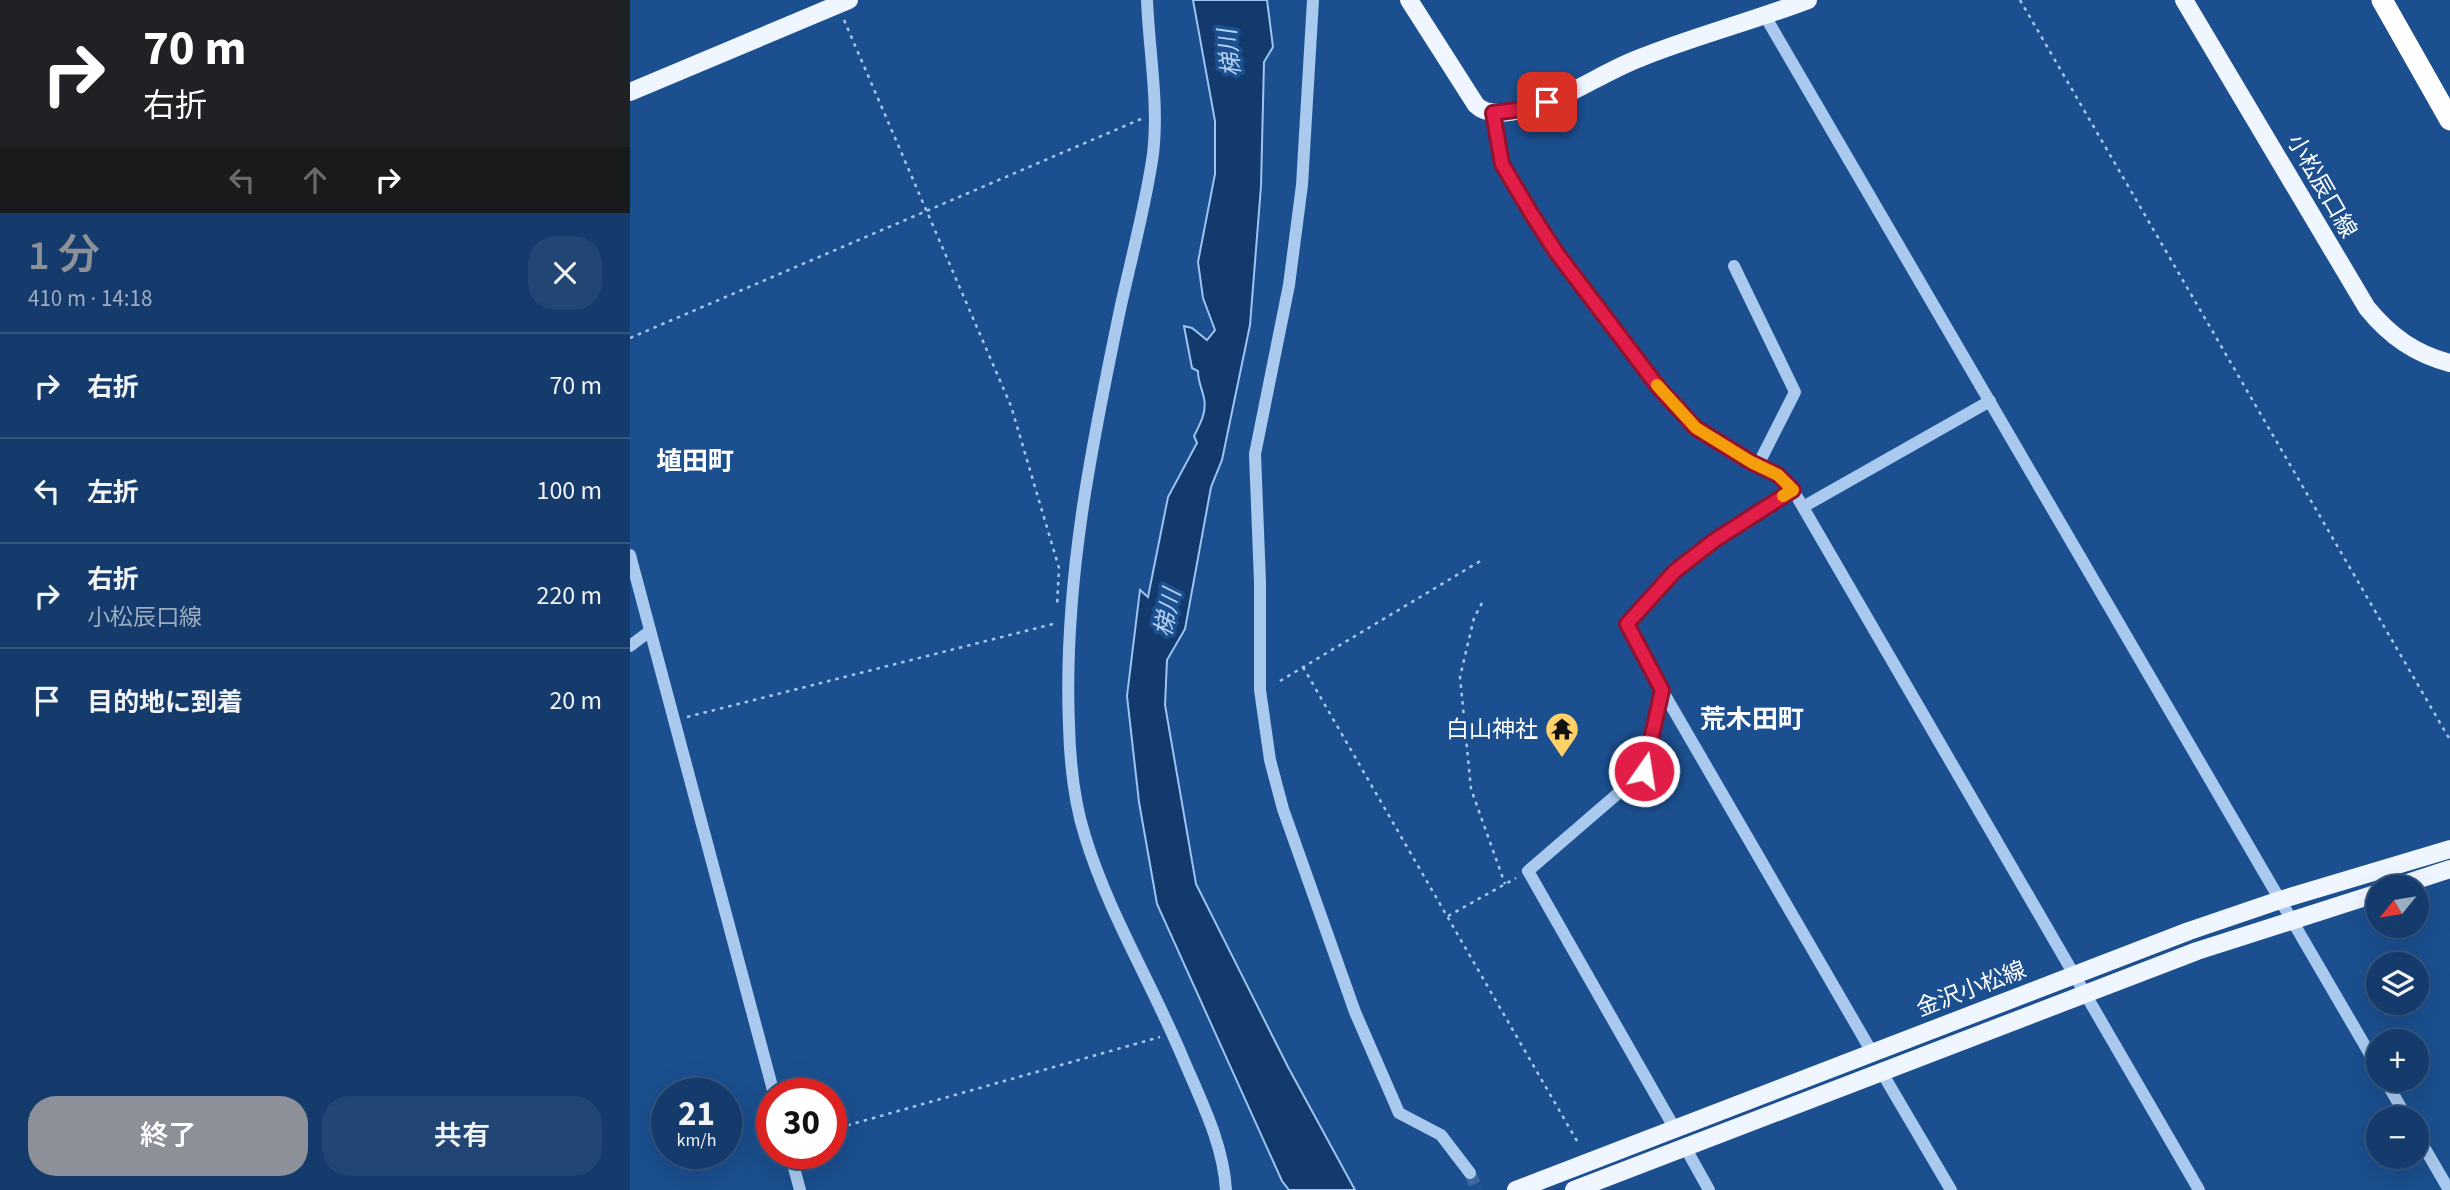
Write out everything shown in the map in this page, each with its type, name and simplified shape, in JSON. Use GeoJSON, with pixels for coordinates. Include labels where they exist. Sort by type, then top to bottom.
{"type":"FeatureCollection","features":[{"type":"Feature","properties":{"kind":"highway"},"geometry":{"type":"LineString","coordinates":[[2382,0],[2450,120]]}},
{"type":"Feature","properties":{"kind":"main road"},"geometry":{"type":"LineString","coordinates":[[1409,0],[1476,105],[1483,112],[1493,113],[1530,108],[1547,102],[1638,58],[1808,0]]}},
{"type":"Feature","properties":{"kind":"main road","name":"小松辰口線"},"geometry":{"type":"LineString","coordinates":[[2184,0],[2367,308],[2384,328],[2406,345],[2430,358],[2450,363]]}},
{"type":"Feature","properties":{"kind":"main road"},"geometry":{"type":"LineString","coordinates":[[630,92],[841,2]]}},
{"type":"Feature","properties":{"kind":"main road","name":"金沢小松線"},"geometry":{"type":"LineString","coordinates":[[1516,1190],[2189,931],[2280,900],[2450,849]]}},
{"type":"Feature","properties":{"kind":"main road"},"geometry":{"type":"LineString","coordinates":[[2429,876],[2450,869]]}},
{"type":"Feature","properties":{"kind":"main road","name":"金沢小松線"},"geometry":{"type":"LineString","coordinates":[[1574,1190],[2197,951],[2366,897]]}},
{"type":"Feature","properties":{"kind":"street"},"geometry":{"type":"LineString","coordinates":[[1147,0],[1154,88],[1153,152],[1107,370],[1080,527],[1070,628],[1069,727],[1077,800],[1085,835],[1107,893],[1173,1033],[1212,1128],[1226,1190]]}},
{"type":"Feature","properties":{"kind":"street"},"geometry":{"type":"LineString","coordinates":[[1313,0],[1302,185],[1289,285],[1255,454],[1260,582],[1260,690],[1270,760],[1283,809],[1355,1012],[1393,1100],[1399,1113],[1441,1135],[1470,1173]]}},
{"type":"Feature","properties":{"kind":"street"},"geometry":{"type":"LineString","coordinates":[[1765,16],[2366,1047]]}},
{"type":"Feature","properties":{"kind":"street"},"geometry":{"type":"LineString","coordinates":[[1493,113],[1502,164],[1556,252],[1659,388],[1696,428],[1778,475],[1793,490],[2199,1190]]}},
{"type":"Feature","properties":{"kind":"street"},"geometry":{"type":"LineString","coordinates":[[1734,266],[1795,392],[1758,465]]}},
{"type":"Feature","properties":{"kind":"street"},"geometry":{"type":"LineString","coordinates":[[1803,507],[1990,401]]}},
{"type":"Feature","properties":{"kind":"street"},"geometry":{"type":"LineString","coordinates":[[1793,490],[1715,540],[1675,571],[1627,624],[1662,690],[1873,1054]]}},
{"type":"Feature","properties":{"kind":"street"},"geometry":{"type":"LineString","coordinates":[[630,555],[770,1078]]}},
{"type":"Feature","properties":{"kind":"street"},"geometry":{"type":"LineString","coordinates":[[630,646],[650,631]]}},
{"type":"Feature","properties":{"kind":"street"},"geometry":{"type":"LineString","coordinates":[[1662,690],[1644,771],[1528,871],[1675,1129]]}},
{"type":"Feature","properties":{"kind":"street"},"geometry":{"type":"LineString","coordinates":[[1881,1071],[1951,1190]]}},
{"type":"Feature","properties":{"kind":"street"},"geometry":{"type":"LineString","coordinates":[[1685,1147],[1709,1190]]}},
{"type":"Feature","properties":{"kind":"street"},"geometry":{"type":"LineString","coordinates":[[2429,1156],[2449,1190]]}},
{"type":"Feature","properties":{"kind":"street"},"geometry":{"type":"LineString","coordinates":[[794,1169],[800,1190]]}},
{"type":"Feature","properties":{"kind":"path"},"geometry":{"type":"LineString","coordinates":[[2020,0],[2450,740]]}},
{"type":"Feature","properties":{"kind":"path"},"geometry":{"type":"LineString","coordinates":[[841,2],[925,210],[1011,406],[1059,568],[1057,609]]}},
{"type":"Feature","properties":{"kind":"path"},"geometry":{"type":"LineString","coordinates":[[630,338],[1153,114]]}},
{"type":"Feature","properties":{"kind":"path"},"geometry":{"type":"LineString","coordinates":[[1280,681],[1482,560]]}},
{"type":"Feature","properties":{"kind":"path"},"geometry":{"type":"LineString","coordinates":[[1482,603],[1474,618],[1460,677],[1471,789],[1505,884]]}},
{"type":"Feature","properties":{"kind":"path"},"geometry":{"type":"LineString","coordinates":[[673,720],[1056,623]]}},
{"type":"Feature","properties":{"kind":"path"},"geometry":{"type":"LineString","coordinates":[[1303,667],[1577,1141]]}},
{"type":"Feature","properties":{"kind":"path"},"geometry":{"type":"LineString","coordinates":[[1447,916],[1528,871]]}},
{"type":"Feature","properties":{"kind":"path"},"geometry":{"type":"LineString","coordinates":[[847,1125],[1173,1033]]}},
{"type":"Feature","properties":{"kind":"water","name":"梯川"},"geometry":{"type":"Polygon","coordinates":[[[1193,0],[1267,0],[1273,47],[1264,62],[1261,186],[1250,325],[1222,460],[1211,487],[1185,629],[1167,660],[1165,705],[1196,884],[1288,1067],[1355,1190],[1289,1190],[1282,1181],[1157,904],[1139,802],[1127,696],[1140,590],[1148,597],[1168,497],[1197,443],[1194,436],[1205,408],[1198,371],[1192,368],[1184,326],[1192,328],[1207,340],[1215,330],[1203,298],[1198,262],[1215,174],[1215,121],[1193,0]]]}},
{"type":"Feature","properties":{"kind":"tunnel"},"geometry":{"type":"LineString","coordinates":[[1470,1173],[1477,1190]]}},
{"type":"Feature","properties":{"kind":"slow traffic"},"geometry":{"type":"LineString","coordinates":[[1657,385],[1696,428],[1751,462],[1778,475],[1793,490],[1783,496]]}},
{"type":"Feature","properties":{"kind":"place","name":"白山神社"},"geometry":{"type":"Point","coordinates":[1562,759]}},
{"type":"Feature","properties":{"kind":"district","name":"埴田町"},"geometry":{"type":"Point","coordinates":[695,461]}},
{"type":"Feature","properties":{"kind":"district","name":"荒木田町"},"geometry":{"type":"Point","coordinates":[1752,719]}},
{"type":"Feature","properties":{"kind":"route"},"geometry":{"type":"LineString","coordinates":[[1547,102],[1530,108],[1493,113],[1502,164],[1531,213],[1556,252],[1659,388],[1696,428],[1751,462],[1778,475],[1793,490],[1715,540],[1675,571],[1627,624],[1662,690],[1644,771]]}}]}
